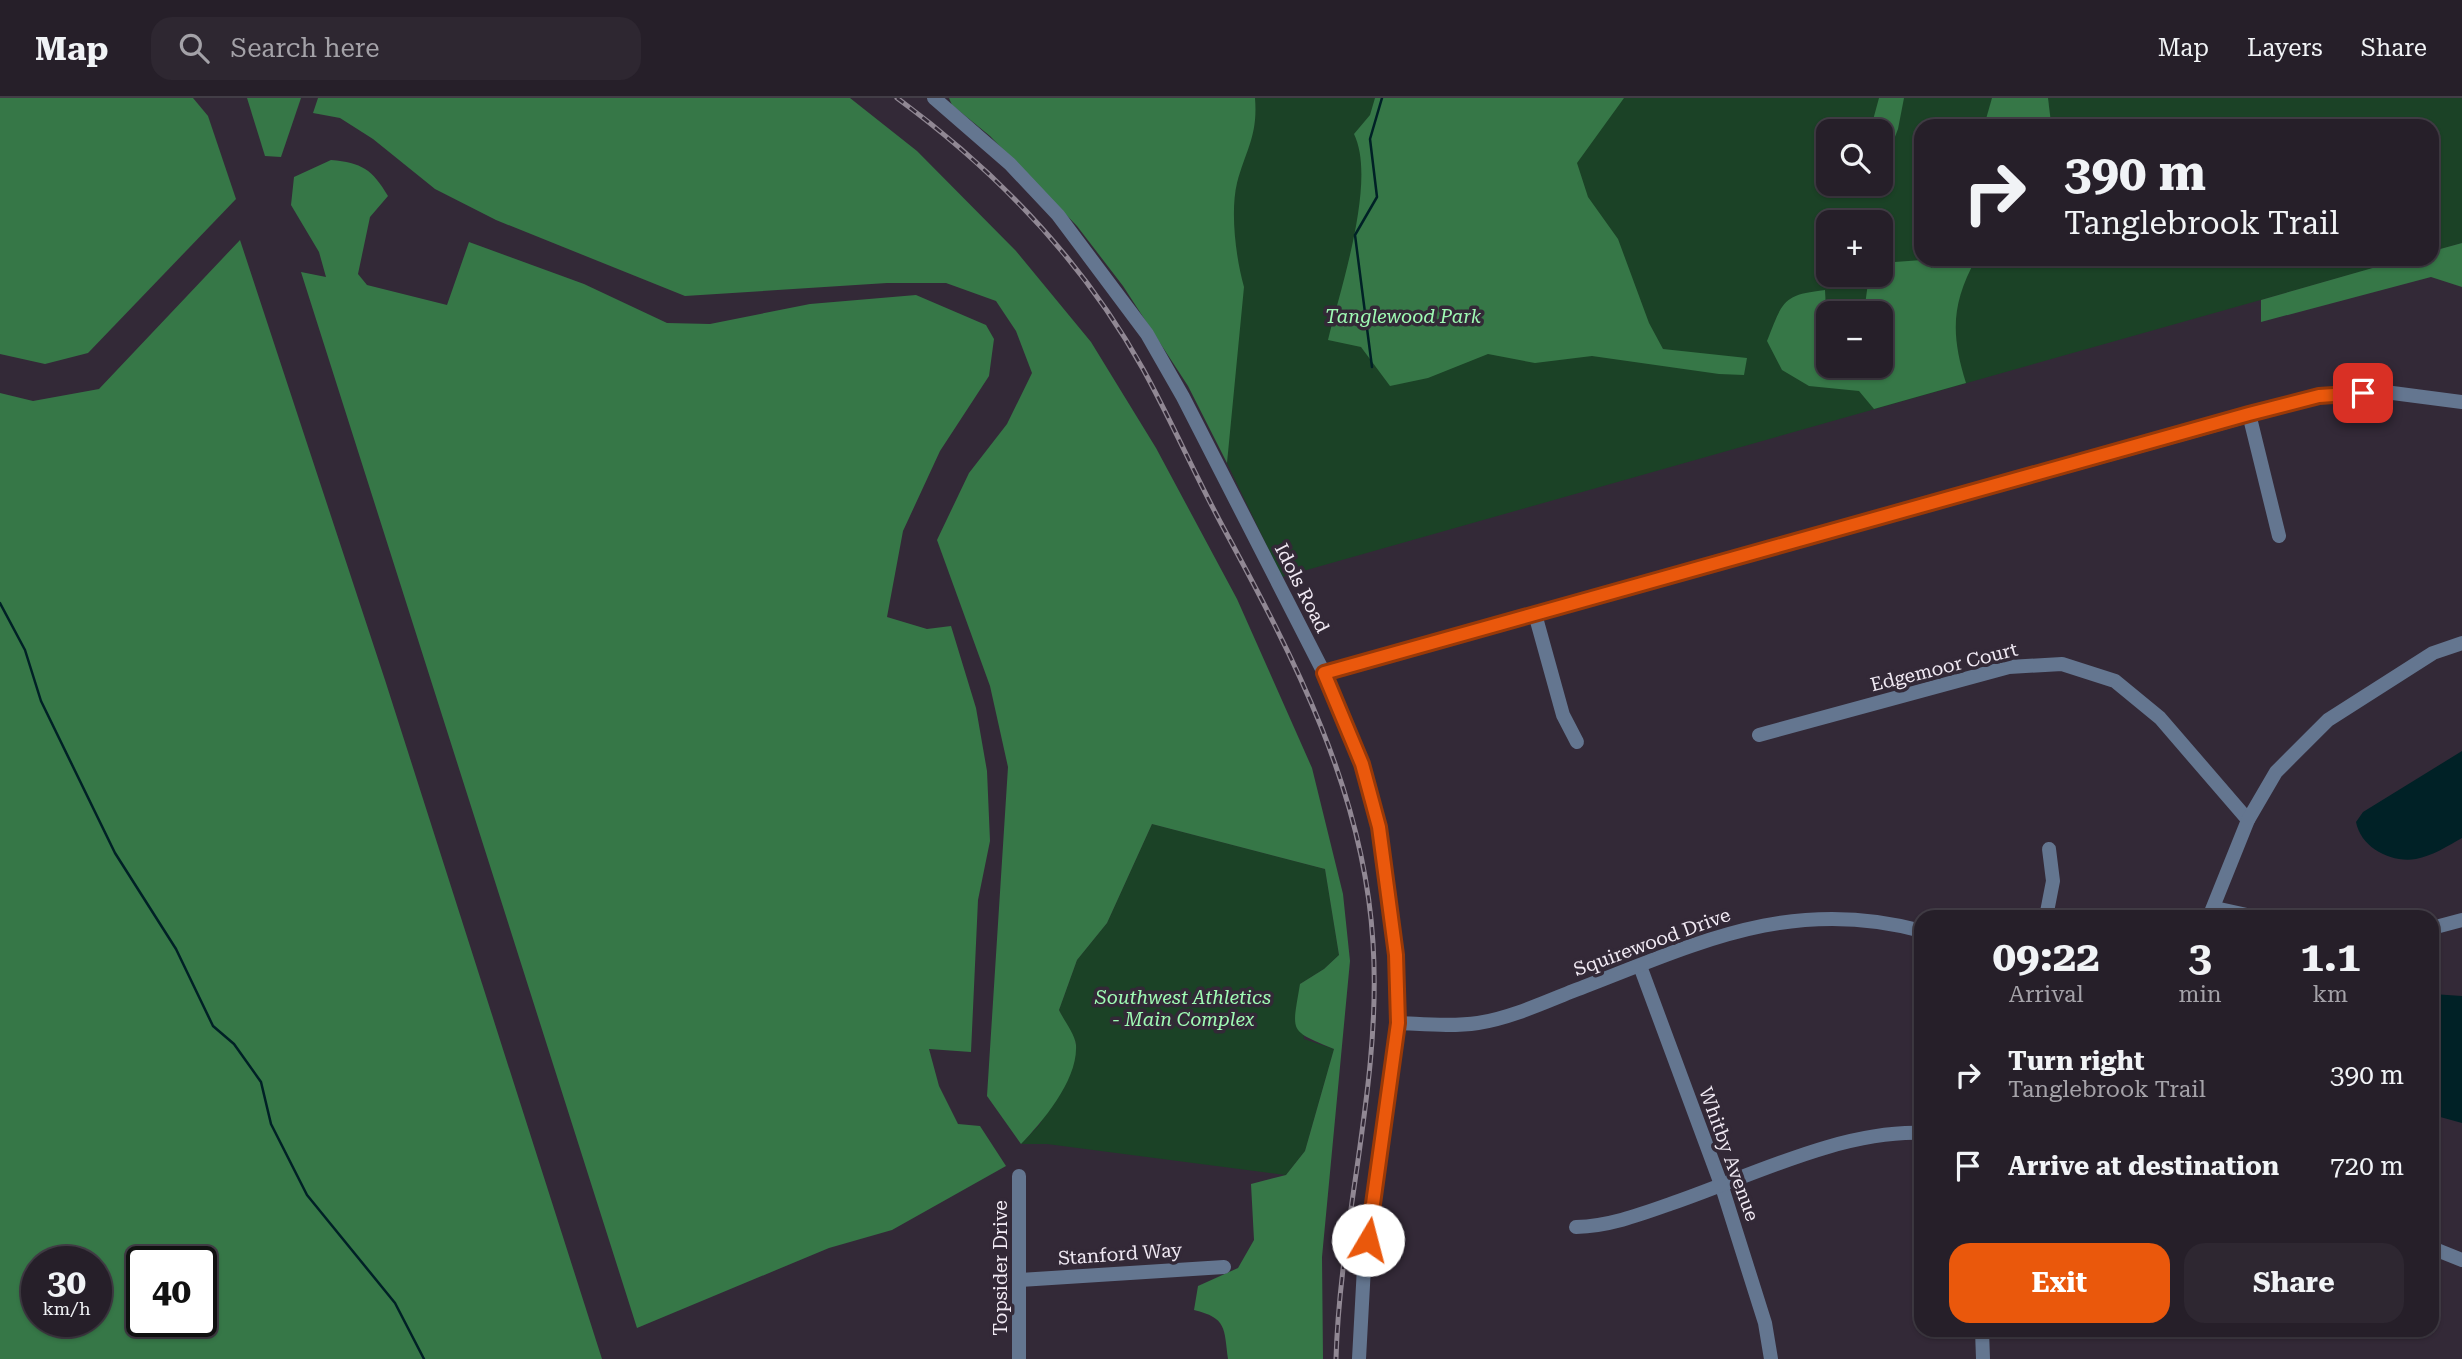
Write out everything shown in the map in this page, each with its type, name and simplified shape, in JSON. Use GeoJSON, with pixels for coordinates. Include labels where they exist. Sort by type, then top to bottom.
{"type":"FeatureCollection","features":[{"type":"Feature","properties":{"kind":"street","name":"Idols Road"},"geometry":{"type":"LineString","coordinates":[[934,98],[1010,164],[1058,215],[1147,334],[1183,397],[1324,673],[1362,764],[1379,827],[1396,955],[1398,1023],[1364,1267],[1359,1359]]}},
{"type":"Feature","properties":{"kind":"street"},"geometry":{"type":"LineString","coordinates":[[1324,673],[2319,396],[2385,392],[2462,402]]}},
{"type":"Feature","properties":{"kind":"street"},"geometry":{"type":"LineString","coordinates":[[2249,414],[2279,536]]}},
{"type":"Feature","properties":{"kind":"street"},"geometry":{"type":"LineString","coordinates":[[1535,614],[1563,715],[1577,742]]}},
{"type":"Feature","properties":{"kind":"street"},"geometry":{"type":"LineString","coordinates":[[2213,910],[2248,820],[2277,772],[2328,720],[2433,653],[2462,643]]}},
{"type":"Feature","properties":{"kind":"street","name":"Edgemoor Court"},"geometry":{"type":"LineString","coordinates":[[1759,735],[2009,667],[2062,664],[2115,681],[2160,718],[2248,820]]}},
{"type":"Feature","properties":{"kind":"street"},"geometry":{"type":"LineString","coordinates":[[2047,910],[2053,881],[2049,849]]}},
{"type":"Feature","properties":{"kind":"street","name":"Squirewood Drive"},"geometry":{"type":"LineString","coordinates":[[1398,1023],[1479,1023],[1718,936],[1768,922],[1825,917],[1882,920],[1914,929]]}},
{"type":"Feature","properties":{"kind":"street"},"geometry":{"type":"LineString","coordinates":[[2439,926],[2462,920]]}},
{"type":"Feature","properties":{"kind":"street","name":"Whitby Avenue"},"geometry":{"type":"LineString","coordinates":[[1640,966],[1722,1187],[1765,1323],[1770,1359]]}},
{"type":"Feature","properties":{"kind":"street"},"geometry":{"type":"LineString","coordinates":[[1576,1227],[1624,1220],[1839,1143],[1899,1132],[1914,1133]]}},
{"type":"Feature","properties":{"kind":"street","name":"Topsider Drive"},"geometry":{"type":"LineString","coordinates":[[1019,1176],[1019,1359]]}},
{"type":"Feature","properties":{"kind":"street"},"geometry":{"type":"LineString","coordinates":[[2439,1251],[2462,1261]]}},
{"type":"Feature","properties":{"kind":"street","name":"Stanford Way"},"geometry":{"type":"LineString","coordinates":[[1020,1280],[1224,1267]]}},
{"type":"Feature","properties":{"kind":"street"},"geometry":{"type":"LineString","coordinates":[[1982,1337],[1983,1359]]}},
{"type":"Feature","properties":{"kind":"green space"},"geometry":{"type":"Polygon","coordinates":[[[0,98],[193,98],[208,116],[236,199],[88,353],[45,364],[0,354],[0,98]]]}},
{"type":"Feature","properties":{"kind":"green space"},"geometry":{"type":"Polygon","coordinates":[[[247,98],[301,98],[281,157],[265,156],[247,98]]]}},
{"type":"Feature","properties":{"kind":"green space"},"geometry":{"type":"Polygon","coordinates":[[[318,98],[850,98],[917,151],[1016,251],[1091,342],[1156,448],[1237,599],[1312,768],[1343,894],[1350,961],[1322,1257],[1323,1359],[1228,1359],[1222,1326],[1213,1317],[1194,1310],[1198,1286],[1238,1268],[1254,1240],[1251,1184],[1286,1175],[1305,1151],[1334,1049],[1301,1033],[1295,1021],[1300,984],[1324,969],[1339,955],[1325,869],[1152,824],[1107,923],[1077,960],[1059,1010],[1076,1045],[1071,1072],[1058,1099],[1021,1144],[987,1096],[1008,767],[990,686],[937,540],[969,473],[1007,424],[1032,373],[1016,331],[996,301],[946,283],[887,283],[685,296],[496,220],[435,189],[373,139],[340,118],[313,113],[318,98]]]}},
{"type":"Feature","properties":{"kind":"green space"},"geometry":{"type":"Polygon","coordinates":[[[949,98],[1255,98],[1255,123],[1237,183],[1234,208],[1235,235],[1244,287],[1227,463],[1188,386],[1123,286],[1077,226],[990,136],[952,105],[949,98]]]}},
{"type":"Feature","properties":{"kind":"green space","name":"Tanglewood Park"},"geometry":{"type":"Polygon","coordinates":[[[955,98],[2462,98],[2462,243],[2439,249],[2439,119],[1914,119],[1914,266],[2380,266],[1282,577],[1227,463],[1228,455],[1212,421],[1086,228],[955,98]]]}},
{"type":"Feature","properties":{"kind":"green space"},"geometry":{"type":"Polygon","coordinates":[[[1375,98],[1624,98],[1577,163],[1588,197],[1618,239],[1649,323],[1663,349],[1747,358],[1744,375],[1719,374],[1592,356],[1535,363],[1488,354],[1428,378],[1390,386],[1361,347],[1328,340],[1348,265],[1359,207],[1360,154],[1354,134],[1370,115],[1375,98]]]}},
{"type":"Feature","properties":{"kind":"green space"},"geometry":{"type":"Polygon","coordinates":[[[1879,98],[1904,98],[1893,142],[1893,119],[1873,119],[1879,98]]]}},
{"type":"Feature","properties":{"kind":"green space"},"geometry":{"type":"Polygon","coordinates":[[[1992,98],[2048,98],[2051,119],[1986,119],[1992,98]]]}},
{"type":"Feature","properties":{"kind":"green space"},"geometry":{"type":"Polygon","coordinates":[[[331,160],[351,163],[365,169],[377,179],[388,196],[370,217],[358,274],[367,285],[447,305],[469,242],[584,284],[667,323],[710,324],[810,304],[916,295],[986,325],[994,339],[989,376],[940,451],[903,531],[887,617],[927,629],[951,626],[976,708],[987,771],[990,841],[978,900],[971,1052],[929,1049],[939,1086],[958,1124],[980,1126],[1006,1166],[892,1230],[829,1248],[637,1328],[301,272],[326,277],[319,252],[291,205],[294,177],[331,160]]]}},
{"type":"Feature","properties":{"kind":"green space"},"geometry":{"type":"Polygon","coordinates":[[[240,240],[385,680],[602,1359],[0,1359],[0,393],[33,401],[99,389],[240,240]]]}},
{"type":"Feature","properties":{"kind":"green space"},"geometry":{"type":"Polygon","coordinates":[[[2462,243],[2462,287],[2431,277],[2261,322],[2261,300],[2380,266],[2439,266],[2439,249],[2462,243]]]}},
{"type":"Feature","properties":{"kind":"green space"},"geometry":{"type":"Polygon","coordinates":[[[1914,261],[1914,266],[1972,266],[1962,291],[1956,320],[1958,350],[1966,383],[1874,409],[1859,391],[1809,386],[1782,370],[1767,341],[1781,309],[1786,302],[1800,294],[1825,290],[1826,301],[1816,301],[1816,378],[1893,378],[1893,301],[1866,301],[1867,287],[1893,287],[1893,262],[1914,261]]]}},
{"type":"Feature","properties":{"kind":"green space","name":"Southwest Athletics - Main Complex"},"geometry":{"type":"Polygon","coordinates":[[[1152,824],[1325,869],[1339,955],[1324,969],[1300,984],[1304,1039],[1334,1049],[1305,1151],[1286,1175],[1047,1144],[1021,1144],[1040,1124],[1076,1043],[1059,1010],[1077,960],[1107,923],[1152,824]]]}},
{"type":"Feature","properties":{"kind":"shaded area"},"geometry":{"type":"Polygon","coordinates":[[[2462,751],[2462,838],[2434,853],[2406,860],[2378,852],[2364,839],[2356,822],[2363,812],[2462,751]]]}},
{"type":"Feature","properties":{"kind":"shaded area"},"geometry":{"type":"Polygon","coordinates":[[[2439,994],[2462,996],[2462,1123],[2439,1117],[2439,994]]]}},
{"type":"Feature","properties":{"kind":"waterway"},"geometry":{"type":"LineString","coordinates":[[1372,367],[1355,235],[1377,197],[1370,139],[1382,98]]}},
{"type":"Feature","properties":{"kind":"waterway"},"geometry":{"type":"LineString","coordinates":[[0,603],[25,650],[41,701],[115,853],[176,949],[213,1026],[234,1044],[261,1082],[271,1124],[307,1195],[395,1303],[424,1359]]}},
{"type":"Feature","properties":{"kind":"railway"},"geometry":{"type":"LineString","coordinates":[[897,98],[968,156],[1034,220],[1065,255],[1119,329],[1153,388],[1275,626],[1321,727],[1340,779],[1356,832],[1367,887],[1373,943],[1374,995],[1372,1047],[1345,1255],[1336,1359]]}},
{"type":"Feature","properties":{"kind":"route"},"geometry":{"type":"LineString","coordinates":[[1368,1240],[1398,1023],[1396,955],[1379,827],[1362,764],[1324,673],[2249,414],[2319,396],[2363,393]]}}]}
